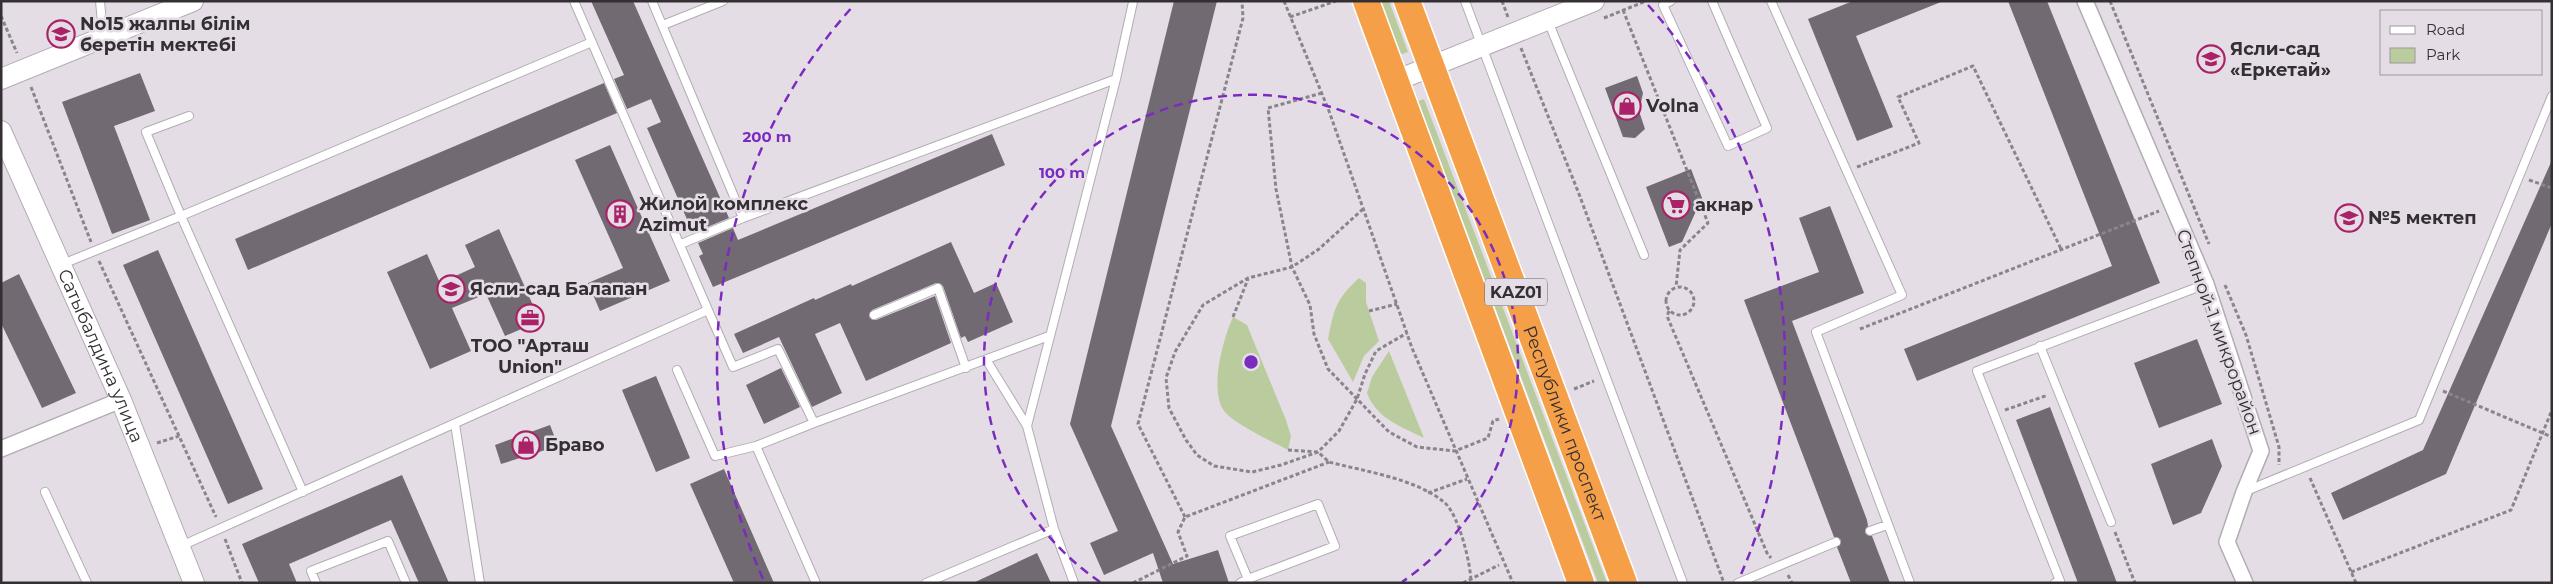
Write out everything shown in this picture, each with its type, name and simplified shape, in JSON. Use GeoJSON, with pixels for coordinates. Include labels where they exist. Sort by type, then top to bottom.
{"type":"FeatureCollection","features":[{"type":"Feature","properties":{"kind":"highway","name":"KАZ01"},"geometry":{"type":"LineString","coordinates":[[1366,1],[1581,583]]}},
{"type":"Feature","properties":{"kind":"highway","name":"Республики проспект"},"geometry":{"type":"LineString","coordinates":[[1407,1],[1624,583]]}},
{"type":"Feature","properties":{"kind":"street"},"geometry":{"type":"LineString","coordinates":[[1,79],[193,1]]}},
{"type":"Feature","properties":{"kind":"street"},"geometry":{"type":"LineString","coordinates":[[1395,81],[1594,1]]}},
{"type":"Feature","properties":{"kind":"street","name":"Степной-1 микрорайон"},"geometry":{"type":"LineString","coordinates":[[2085,1],[2206,284],[2261,451],[2244,492],[2227,542],[2245,583]]}},
{"type":"Feature","properties":{"kind":"street","name":"Сатыбалдина улица"},"geometry":{"type":"LineString","coordinates":[[1,131],[120,400],[194,583]]}},
{"type":"Feature","properties":{"kind":"street"},"geometry":{"type":"LineString","coordinates":[[1,449],[120,400]]}},
{"type":"Feature","properties":{"kind":"lane"},"geometry":{"type":"LineString","coordinates":[[100,1],[102,23],[107,36]]}},
{"type":"Feature","properties":{"kind":"lane"},"geometry":{"type":"LineString","coordinates":[[574,1],[681,244],[733,368],[778,349],[814,423]]}},
{"type":"Feature","properties":{"kind":"lane"},"geometry":{"type":"LineString","coordinates":[[652,1],[743,218]]}},
{"type":"Feature","properties":{"kind":"lane"},"geometry":{"type":"LineString","coordinates":[[663,25],[723,1]]}},
{"type":"Feature","properties":{"kind":"lane"},"geometry":{"type":"LineString","coordinates":[[1465,1],[1683,583]]}},
{"type":"Feature","properties":{"kind":"lane"},"geometry":{"type":"LineString","coordinates":[[1671,1],[1663,5],[1728,146],[1767,128],[1712,1]]}},
{"type":"Feature","properties":{"kind":"lane"},"geometry":{"type":"LineString","coordinates":[[1771,1],[1902,295],[1816,332],[1910,583]]}},
{"type":"Feature","properties":{"kind":"lane"},"geometry":{"type":"LineString","coordinates":[[1027,426],[1116,79],[1133,2]]}},
{"type":"Feature","properties":{"kind":"lane"},"geometry":{"type":"LineString","coordinates":[[1548,21],[1644,255]]}},
{"type":"Feature","properties":{"kind":"lane"},"geometry":{"type":"LineString","coordinates":[[60,265],[181,216],[592,42]]}},
{"type":"Feature","properties":{"kind":"lane"},"geometry":{"type":"LineString","coordinates":[[681,244],[743,218],[1116,79]]}},
{"type":"Feature","properties":{"kind":"lane"},"geometry":{"type":"LineString","coordinates":[[2244,492],[2419,420],[2552,96]]}},
{"type":"Feature","properties":{"kind":"lane"},"geometry":{"type":"LineString","coordinates":[[189,116],[146,132],[303,492]]}},
{"type":"Feature","properties":{"kind":"lane"},"geometry":{"type":"LineString","coordinates":[[2055,583],[2060,581],[1977,371],[2206,284]]}},
{"type":"Feature","properties":{"kind":"lane"},"geometry":{"type":"LineString","coordinates":[[874,315],[938,288],[966,368]]}},
{"type":"Feature","properties":{"kind":"lane"},"geometry":{"type":"LineString","coordinates":[[179,546],[708,310]]}},
{"type":"Feature","properties":{"kind":"lane"},"geometry":{"type":"LineString","coordinates":[[677,370],[715,456],[756,446],[814,423],[987,361],[1049,336]]}},
{"type":"Feature","properties":{"kind":"lane"},"geometry":{"type":"LineString","coordinates":[[2040,346],[2111,522]]}},
{"type":"Feature","properties":{"kind":"lane"},"geometry":{"type":"LineString","coordinates":[[987,361],[1027,426],[1054,529],[1074,583]]}},
{"type":"Feature","properties":{"kind":"lane"},"geometry":{"type":"LineString","coordinates":[[455,424],[480,583]]}},
{"type":"Feature","properties":{"kind":"lane"},"geometry":{"type":"LineString","coordinates":[[756,446],[816,583]]}},
{"type":"Feature","properties":{"kind":"lane"},"geometry":{"type":"LineString","coordinates":[[46,492],[87,583]]}},
{"type":"Feature","properties":{"kind":"lane"},"geometry":{"type":"LineString","coordinates":[[1240,583],[1335,546],[1318,504],[1230,536],[1248,579]]}},
{"type":"Feature","properties":{"kind":"lane"},"geometry":{"type":"LineString","coordinates":[[1870,531],[1887,525]]}},
{"type":"Feature","properties":{"kind":"lane"},"geometry":{"type":"LineString","coordinates":[[926,583],[1054,529]]}},
{"type":"Feature","properties":{"kind":"lane"},"geometry":{"type":"LineString","coordinates":[[316,583],[311,571],[388,541],[406,583]]}},
{"type":"Feature","properties":{"kind":"lane"},"geometry":{"type":"LineString","coordinates":[[1738,583],[1836,542]]}},
{"type":"Feature","properties":{"kind":"path"},"geometry":{"type":"LineString","coordinates":[[1185,517],[1138,424],[1243,18],[1242,1]]}},
{"type":"Feature","properties":{"kind":"path"},"geometry":{"type":"LineString","coordinates":[[1284,1],[1322,94],[1407,333],[1455,451],[1513,583]]}},
{"type":"Feature","properties":{"kind":"path"},"geometry":{"type":"LineString","coordinates":[[1290,17],[1336,1]]}},
{"type":"Feature","properties":{"kind":"path"},"geometry":{"type":"LineString","coordinates":[[1502,1],[1579,194],[1724,583]]}},
{"type":"Feature","properties":{"kind":"path"},"geometry":{"type":"LineString","coordinates":[[1623,10],[1708,223],[1680,250],[1676,287]]}},
{"type":"Feature","properties":{"kind":"path"},"geometry":{"type":"LineString","coordinates":[[1,16],[24,69],[95,252],[221,528],[242,583]]}},
{"type":"Feature","properties":{"kind":"path"},"geometry":{"type":"LineString","coordinates":[[1846,171],[1919,142],[1898,97],[1972,66],[2061,249]]}},
{"type":"Feature","properties":{"kind":"path"},"geometry":{"type":"LineString","coordinates":[[1322,94],[1268,108],[1276,188],[1292,267],[1310,305],[1314,334],[1328,369],[1389,432],[1417,447],[1455,451],[1488,438],[1492,421]]}},
{"type":"Feature","properties":{"kind":"path"},"geometry":{"type":"LineString","coordinates":[[2519,176],[2552,188]]}},
{"type":"Feature","properties":{"kind":"path"},"geometry":{"type":"LineString","coordinates":[[1857,330],[2172,206]]}},
{"type":"Feature","properties":{"kind":"path"},"geometry":{"type":"LineString","coordinates":[[1363,208],[1319,249],[1292,267],[1248,278],[1203,305],[1175,352],[1166,378],[1169,408],[1186,440],[1197,455],[1214,466],[1252,472],[1318,452],[1339,431],[1357,399],[1365,374],[1376,351],[1407,333]]}},
{"type":"Feature","properties":{"kind":"path"},"geometry":{"type":"LineString","coordinates":[[1233,317],[1248,278]]}},
{"type":"Feature","properties":{"kind":"path"},"geometry":{"type":"LineString","coordinates":[[1669,311],[1682,316],[1689,314],[1694,307],[1695,299],[1691,292],[1684,287],[1676,287],[1670,291],[1666,297],[1669,311],[1667,316],[1767,553],[1792,583]]}},
{"type":"Feature","properties":{"kind":"path"},"geometry":{"type":"LineString","coordinates":[[1369,311],[1397,304]]}},
{"type":"Feature","properties":{"kind":"path"},"geometry":{"type":"LineString","coordinates":[[2433,387],[2552,437]]}},
{"type":"Feature","properties":{"kind":"path"},"geometry":{"type":"LineString","coordinates":[[1994,413],[2058,391]]}},
{"type":"Feature","properties":{"kind":"path"},"geometry":{"type":"LineString","coordinates":[[2351,572],[2511,510],[2552,410]]}},
{"type":"Feature","properties":{"kind":"path"},"geometry":{"type":"LineString","coordinates":[[1288,450],[1318,452],[1329,462],[1417,486],[1446,504],[1467,547],[1471,581]]}},
{"type":"Feature","properties":{"kind":"path"},"geometry":{"type":"LineString","coordinates":[[1133,583],[1187,556],[1178,532],[1185,517],[1329,462]]}},
{"type":"Feature","properties":{"kind":"path"},"geometry":{"type":"LineString","coordinates":[[2305,467],[2356,583]]}},
{"type":"Feature","properties":{"kind":"path"},"geometry":{"type":"LineString","coordinates":[[1428,493],[1467,479]]}},
{"type":"Feature","properties":{"kind":"path"},"geometry":{"type":"LineString","coordinates":[[2111,522],[2135,583]]}},
{"type":"Feature","properties":{"kind":"path"},"geometry":{"type":"LineString","coordinates":[[1463,583],[1471,581],[1499,565]]}},
{"type":"Feature","properties":{"kind":"green space"},"geometry":{"type":"Polygon","coordinates":[[[1378,1],[1389,1],[1408,52],[1399,55],[1378,1]]]}},
{"type":"Feature","properties":{"kind":"green space"},"geometry":{"type":"Polygon","coordinates":[[[1424,99],[1607,583],[1598,583],[1418,101],[1424,99]]]}},
{"type":"Feature","properties":{"kind":"green space"},"geometry":{"type":"Polygon","coordinates":[[[1359,278],[1366,283],[1366,302],[1379,341],[1364,356],[1353,382],[1328,339],[1337,305],[1345,292],[1359,278]]]}},
{"type":"Feature","properties":{"kind":"green space"},"geometry":{"type":"Polygon","coordinates":[[[1233,317],[1247,325],[1286,420],[1291,436],[1288,450],[1236,421],[1224,411],[1220,402],[1218,391],[1219,364],[1225,338],[1233,317]]]}},
{"type":"Feature","properties":{"kind":"green space"},"geometry":{"type":"Polygon","coordinates":[[[1389,351],[1424,438],[1383,416],[1371,402],[1367,393],[1372,377],[1389,351]]]}},
{"type":"Feature","properties":{"kind":"building"},"geometry":{"type":"Polygon","coordinates":[[[591,1],[633,1],[729,218],[693,233],[647,128],[661,122],[651,99],[627,109],[614,79],[624,75],[591,1]]]}},
{"type":"Feature","properties":{"kind":"building"},"geometry":{"type":"Polygon","coordinates":[[[1174,1],[1217,1],[1111,426],[1173,564],[1218,550],[1229,583],[1163,583],[1153,553],[1104,575],[1090,543],[1118,531],[1070,424],[1174,1]]]}},
{"type":"Feature","properties":{"kind":"building"},"geometry":{"type":"Polygon","coordinates":[[[1853,1],[1941,2],[1856,36],[1893,127],[1857,141],[1808,19],[1853,1]]]}},
{"type":"Feature","properties":{"kind":"building"},"geometry":{"type":"Polygon","coordinates":[[[2008,1],[2047,1],[2160,283],[1917,381],[1904,349],[2112,266],[2008,1]]]}},
{"type":"Feature","properties":{"kind":"building"},"geometry":{"type":"Polygon","coordinates":[[[140,73],[155,111],[114,126],[150,220],[112,234],[62,102],[140,73]]]}},
{"type":"Feature","properties":{"kind":"building"},"geometry":{"type":"Polygon","coordinates":[[[1637,76],[1643,93],[1639,111],[1645,129],[1635,138],[1623,137],[1605,88],[1637,76]]]}},
{"type":"Feature","properties":{"kind":"building"},"geometry":{"type":"Polygon","coordinates":[[[604,83],[617,113],[248,270],[235,239],[604,83]]]}},
{"type":"Feature","properties":{"kind":"building"},"geometry":{"type":"Polygon","coordinates":[[[992,134],[1005,165],[713,287],[699,256],[703,254],[698,243],[733,228],[738,240],[992,134]]]}},
{"type":"Feature","properties":{"kind":"building","name":"Жилой комплекс Azimut"},"geometry":{"type":"Polygon","coordinates":[[[610,145],[670,281],[600,311],[588,283],[623,268],[575,160],[610,145]]]}},
{"type":"Feature","properties":{"kind":"building"},"geometry":{"type":"Polygon","coordinates":[[[2552,160],[2552,223],[2446,474],[2343,520],[2331,493],[2423,450],[2552,160]]]}},
{"type":"Feature","properties":{"kind":"building"},"geometry":{"type":"Polygon","coordinates":[[[1691,169],[1702,198],[1682,242],[1669,247],[1646,187],[1691,169]]]}},
{"type":"Feature","properties":{"kind":"building"},"geometry":{"type":"Polygon","coordinates":[[[1830,206],[1864,293],[1792,321],[1867,520],[1868,526],[1865,533],[1872,536],[1890,583],[1851,583],[1837,547],[1841,540],[1834,537],[1744,300],[1819,272],[1799,218],[1830,206]]]}},
{"type":"Feature","properties":{"kind":"building"},"geometry":{"type":"Polygon","coordinates":[[[499,229],[540,321],[505,336],[486,294],[452,308],[471,351],[430,369],[387,272],[427,254],[440,283],[475,267],[465,245],[499,229]]]}},
{"type":"Feature","properties":{"kind":"building"},"geometry":{"type":"Polygon","coordinates":[[[951,242],[974,293],[996,283],[1013,322],[968,342],[965,336],[961,338],[943,286],[936,283],[872,310],[869,317],[876,320],[935,296],[951,343],[866,381],[840,323],[815,334],[842,393],[812,407],[779,337],[743,353],[734,334],[814,298],[815,300],[851,284],[852,286],[951,242]]]}},
{"type":"Feature","properties":{"kind":"building"},"geometry":{"type":"Polygon","coordinates":[[[158,250],[263,489],[228,504],[123,265],[158,250]]]}},
{"type":"Feature","properties":{"kind":"building"},"geometry":{"type":"Polygon","coordinates":[[[19,274],[76,393],[42,408],[1,323],[1,283],[19,274]]]}},
{"type":"Feature","properties":{"kind":"building"},"geometry":{"type":"Polygon","coordinates":[[[2197,339],[2222,404],[2159,428],[2134,363],[2197,339]]]}},
{"type":"Feature","properties":{"kind":"building"},"geometry":{"type":"Polygon","coordinates":[[[781,368],[800,407],[764,424],[746,385],[781,368]]]}},
{"type":"Feature","properties":{"kind":"building"},"geometry":{"type":"Polygon","coordinates":[[[656,376],[690,458],[656,472],[622,390],[656,376]]]}},
{"type":"Feature","properties":{"kind":"building"},"geometry":{"type":"Polygon","coordinates":[[[2050,407],[2117,583],[2078,583],[2016,420],[2050,407]]]}},
{"type":"Feature","properties":{"kind":"building"},"geometry":{"type":"Polygon","coordinates":[[[550,425],[558,446],[501,464],[495,445],[550,425]]]}},
{"type":"Feature","properties":{"kind":"building"},"geometry":{"type":"Polygon","coordinates":[[[2212,439],[2222,466],[2201,513],[2173,525],[2151,464],[2212,439]]]}},
{"type":"Feature","properties":{"kind":"building"},"geometry":{"type":"Polygon","coordinates":[[[724,469],[774,583],[734,583],[690,484],[724,469]]]}},
{"type":"Feature","properties":{"kind":"building"},"geometry":{"type":"Polygon","coordinates":[[[402,475],[449,583],[419,583],[391,520],[289,564],[297,583],[259,583],[242,544],[402,475]]]}},
{"type":"Feature","properties":{"kind":"building"},"geometry":{"type":"Polygon","coordinates":[[[1037,553],[1051,583],[973,583],[1037,553]]]}},
{"type":"Feature","properties":{"kind":"place","name":"No15 жалпы білім беретін мектебі"},"geometry":{"type":"Point","coordinates":[61,34]}},
{"type":"Feature","properties":{"kind":"place","name":"Ясли-сад «Еркетай»"},"geometry":{"type":"Point","coordinates":[2211,59]}},
{"type":"Feature","properties":{"kind":"place","name":"Volna"},"geometry":{"type":"Point","coordinates":[1627,106]}},
{"type":"Feature","properties":{"kind":"place","name":"акнар"},"geometry":{"type":"Point","coordinates":[1676,205]}},
{"type":"Feature","properties":{"kind":"place","name":"Жилой комплекс Azimut"},"geometry":{"type":"Point","coordinates":[620,214]}},
{"type":"Feature","properties":{"kind":"place","name":"№5 мектеп"},"geometry":{"type":"Point","coordinates":[2349,218]}},
{"type":"Feature","properties":{"kind":"place","name":"Ясли-сад Балапан"},"geometry":{"type":"Point","coordinates":[451,289]}},
{"type":"Feature","properties":{"kind":"place","name":"ТОО \"Арташ Union\""},"geometry":{"type":"Point","coordinates":[530,318]}},
{"type":"Feature","properties":{"kind":"place","name":"Браво"},"geometry":{"type":"Point","coordinates":[526,445]}}]}
